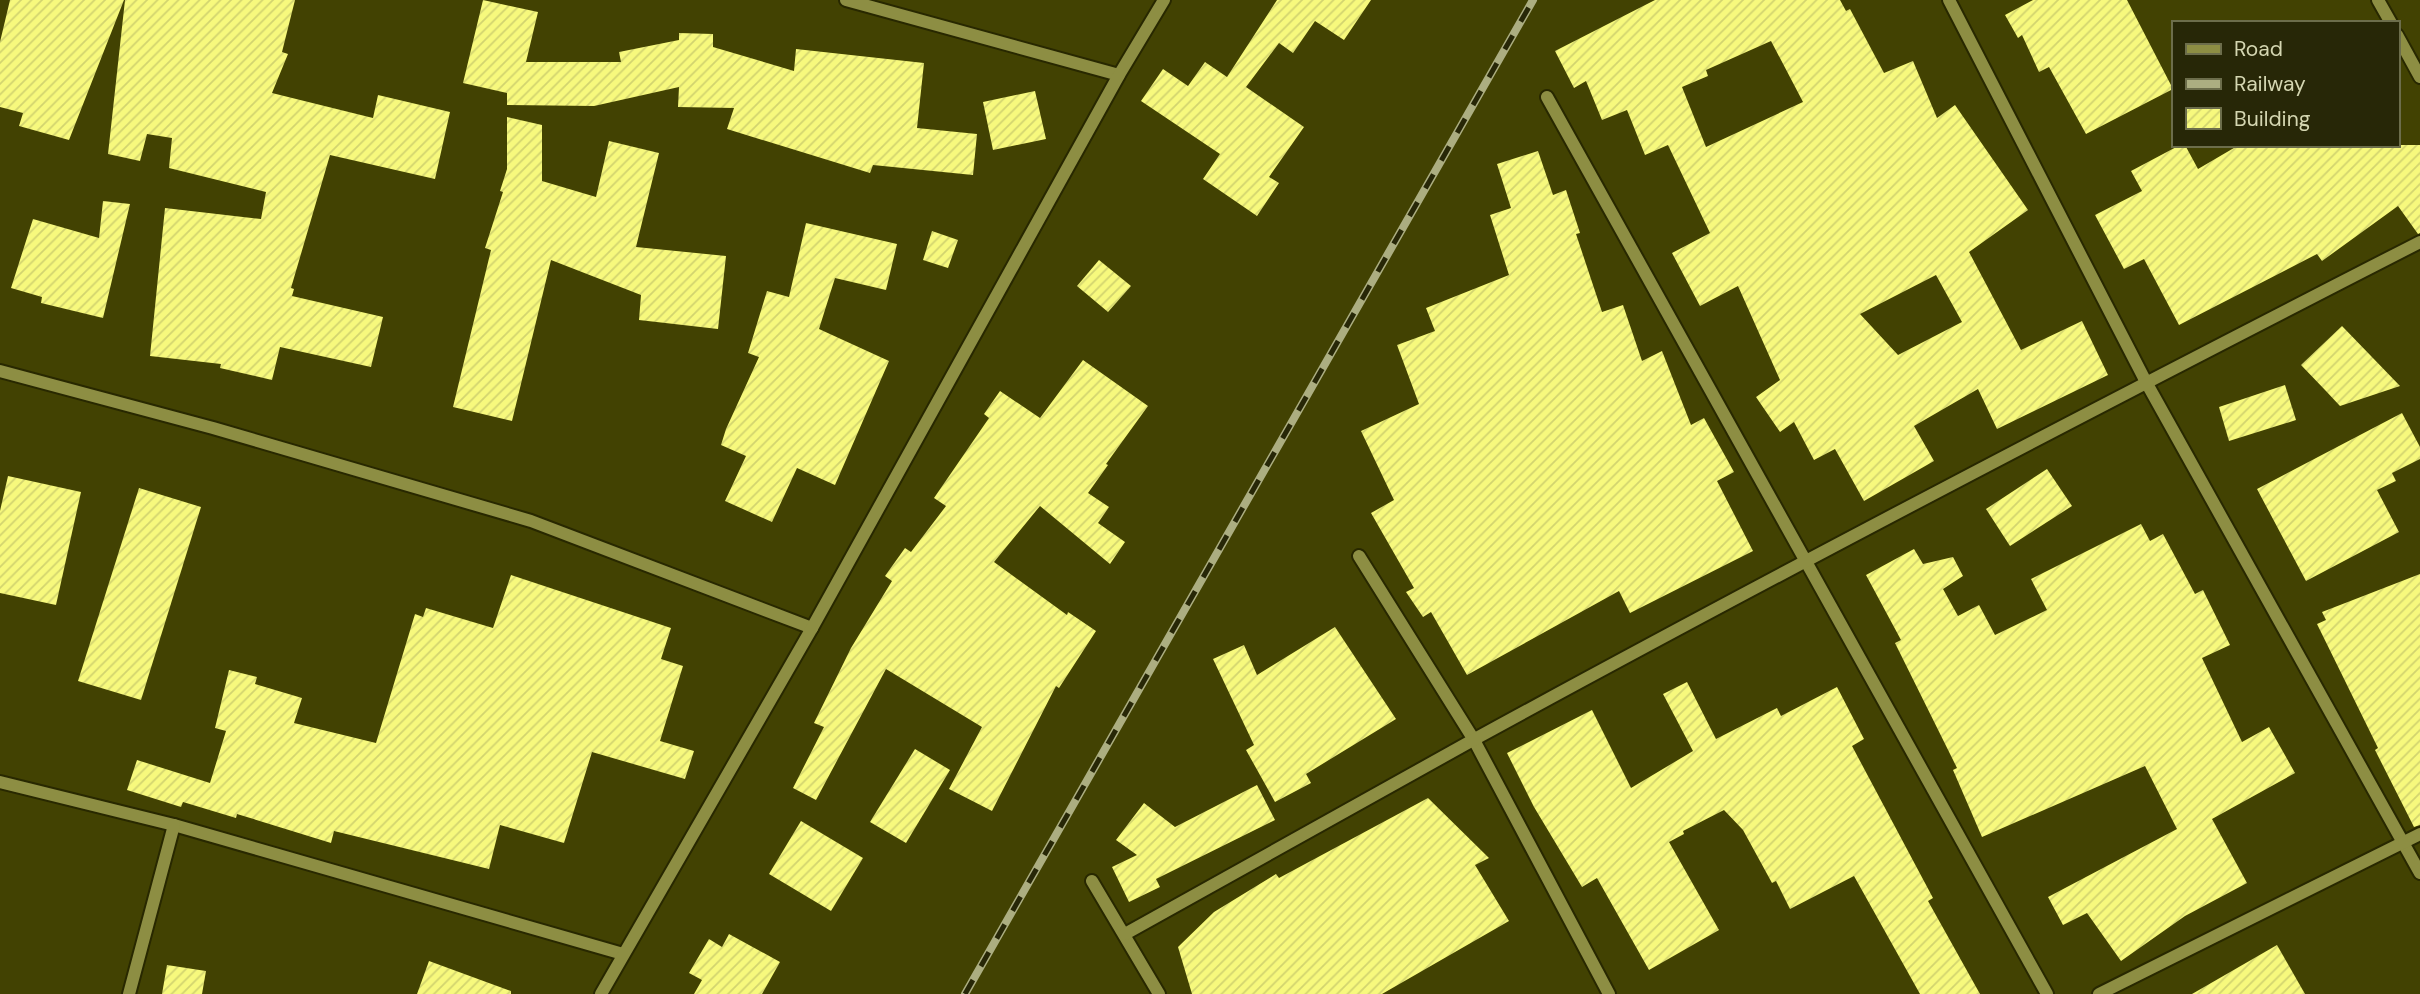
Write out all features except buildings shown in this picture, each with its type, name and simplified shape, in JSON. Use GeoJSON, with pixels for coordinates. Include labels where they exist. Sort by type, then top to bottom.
{"type":"FeatureCollection","features":[{"type":"Feature","properties":{"kind":"street"},"geometry":{"type":"LineString","coordinates":[[846,0],[1119,75]]}},
{"type":"Feature","properties":{"kind":"street"},"geometry":{"type":"LineString","coordinates":[[601,994],[812,628],[1119,75],[1164,0]]}},
{"type":"Feature","properties":{"kind":"street"},"geometry":{"type":"LineString","coordinates":[[1949,0],[2146,382],[2420,873]]}},
{"type":"Feature","properties":{"kind":"street"},"geometry":{"type":"LineString","coordinates":[[2378,0],[2389,21]]}},
{"type":"Feature","properties":{"kind":"street"},"geometry":{"type":"LineString","coordinates":[[2399,39],[2420,77]]}},
{"type":"Feature","properties":{"kind":"street"},"geometry":{"type":"LineString","coordinates":[[1547,97],[2047,994]]}},
{"type":"Feature","properties":{"kind":"street"},"geometry":{"type":"LineString","coordinates":[[1125,934],[1474,740],[1807,561],[2146,382],[2420,242]]}},
{"type":"Feature","properties":{"kind":"street"},"geometry":{"type":"LineString","coordinates":[[0,371],[213,428],[531,521],[812,628]]}},
{"type":"Feature","properties":{"kind":"street"},"geometry":{"type":"LineString","coordinates":[[1359,556],[1474,740],[1609,994]]}},
{"type":"Feature","properties":{"kind":"street"},"geometry":{"type":"LineString","coordinates":[[0,782],[174,825],[623,954]]}},
{"type":"Feature","properties":{"kind":"street"},"geometry":{"type":"LineString","coordinates":[[129,994],[174,825]]}},
{"type":"Feature","properties":{"kind":"street"},"geometry":{"type":"LineString","coordinates":[[2099,994],[2420,834]]}},
{"type":"Feature","properties":{"kind":"street"},"geometry":{"type":"LineString","coordinates":[[1092,881],[1159,994]]}},
{"type":"Feature","properties":{"kind":"railway"},"geometry":{"type":"LineString","coordinates":[[965,994],[1533,0]]}}]}
